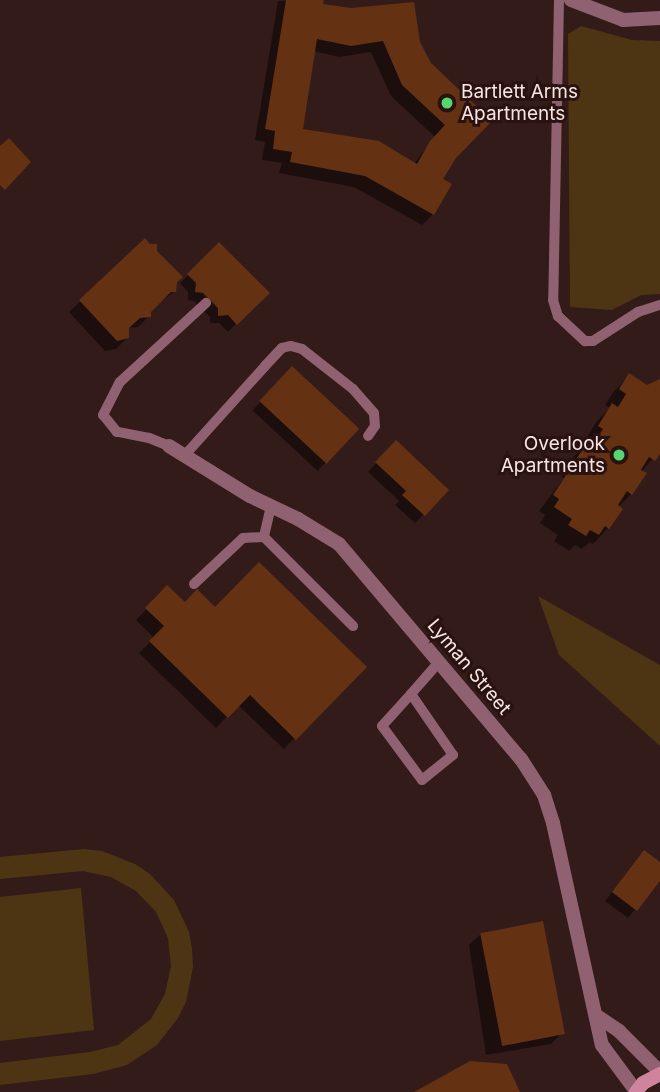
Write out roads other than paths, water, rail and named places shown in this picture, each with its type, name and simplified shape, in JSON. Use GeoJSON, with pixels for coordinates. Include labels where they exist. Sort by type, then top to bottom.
{"type":"FeatureCollection","features":[{"type":"Feature","properties":{"kind":"main road"},"geometry":{"type":"LineString","coordinates":[[636,1091],[643,1083],[660,1073]]}},
{"type":"Feature","properties":{"kind":"street"},"geometry":{"type":"LineString","coordinates":[[571,0],[623,20],[660,18]]}},
{"type":"Feature","properties":{"kind":"street","name":"Lyman Street"},"geometry":{"type":"LineString","coordinates":[[169,446],[339,544],[521,759],[544,795],[560,851],[602,1045],[636,1091]]}},
{"type":"Feature","properties":{"kind":"street"},"geometry":{"type":"LineString","coordinates":[[597,1016],[619,1031],[660,1073]]}},
{"type":"Feature","properties":{"kind":"lane"},"geometry":{"type":"LineString","coordinates":[[559,0],[554,300],[558,316],[584,341],[593,341],[638,312],[660,305]]}},
{"type":"Feature","properties":{"kind":"lane"},"geometry":{"type":"LineString","coordinates":[[169,446],[149,438],[117,432],[103,415],[120,382],[206,303]]}},
{"type":"Feature","properties":{"kind":"lane"},"geometry":{"type":"LineString","coordinates":[[185,455],[282,348],[291,346],[302,349],[353,389],[374,413],[375,426],[368,436]]}},
{"type":"Feature","properties":{"kind":"lane"},"geometry":{"type":"LineString","coordinates":[[264,537],[271,506]]}},
{"type":"Feature","properties":{"kind":"lane"},"geometry":{"type":"LineString","coordinates":[[194,584],[243,538],[264,537],[353,626]]}},
{"type":"Feature","properties":{"kind":"lane"},"geometry":{"type":"LineString","coordinates":[[411,694],[453,755],[422,780],[382,726],[439,662]]}},
{"type":"Feature","properties":{"kind":"place","name":"Bartlett Arms Apartments"},"geometry":{"type":"Point","coordinates":[447,103]}},
{"type":"Feature","properties":{"kind":"place","name":"Overlook Apartments"},"geometry":{"type":"Point","coordinates":[619,455]}}]}
